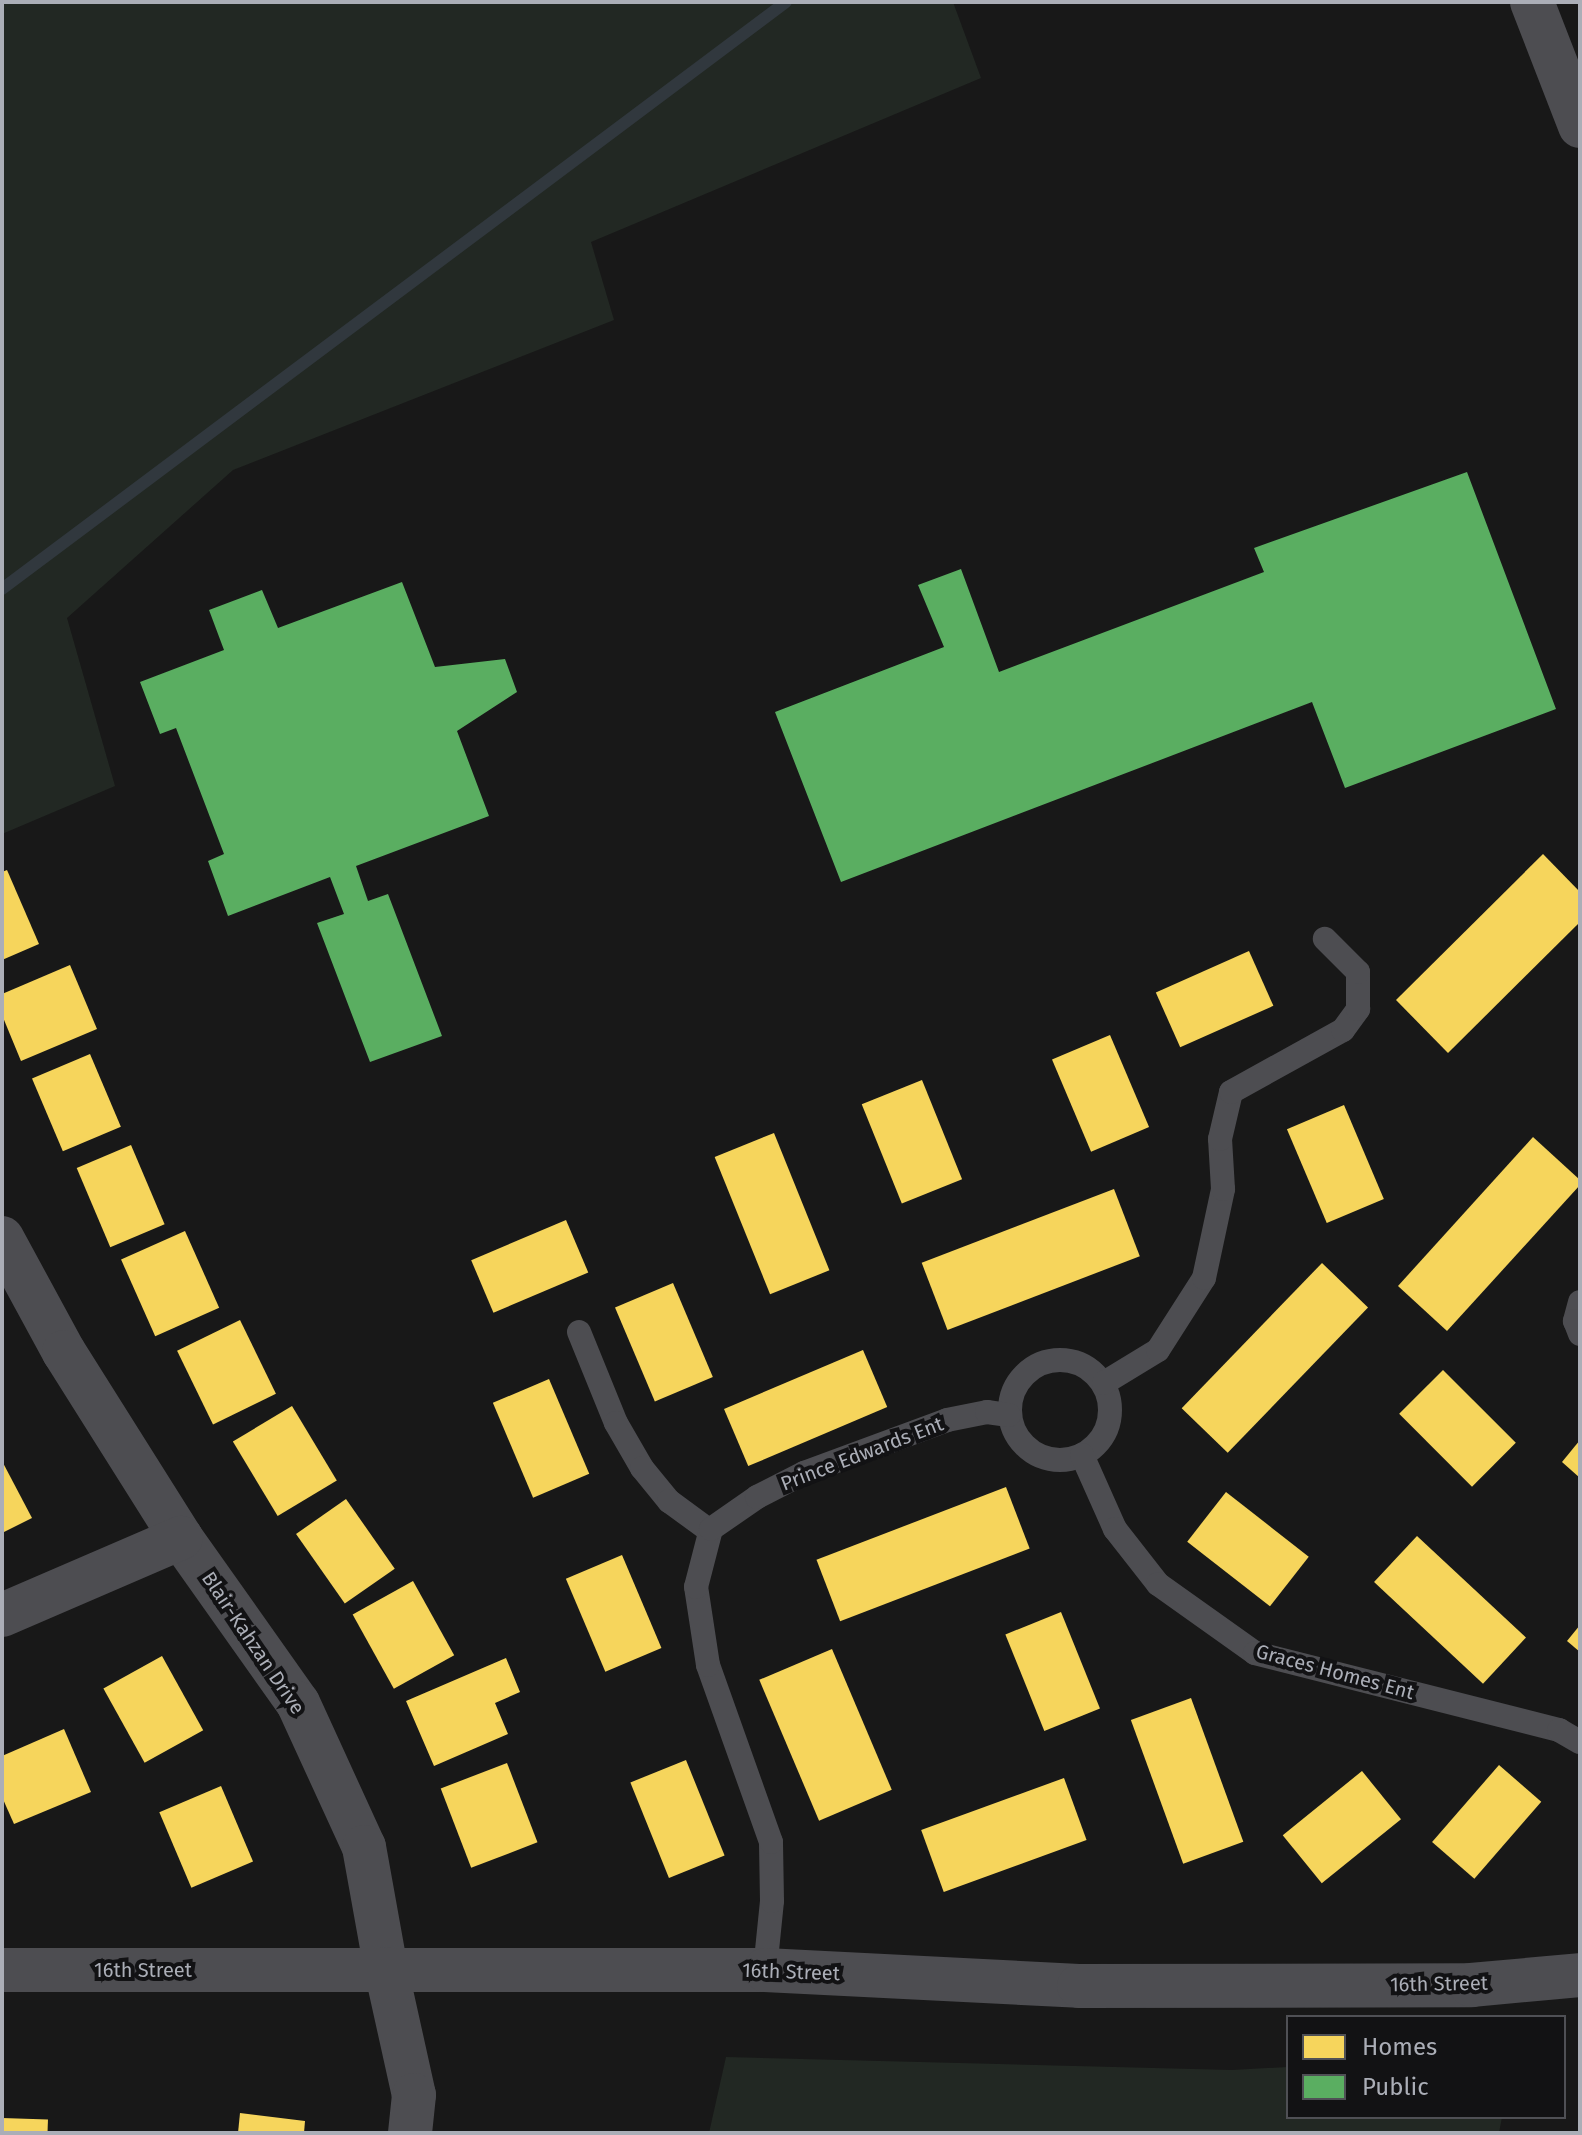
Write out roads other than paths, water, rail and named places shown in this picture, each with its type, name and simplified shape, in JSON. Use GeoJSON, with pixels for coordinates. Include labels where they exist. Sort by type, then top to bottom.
{"type":"FeatureCollection","features":[{"type":"Feature","properties":{"kind":"street"},"geometry":{"type":"LineString","coordinates":[[1532,2],[1580,126]]}},
{"type":"Feature","properties":{"kind":"street","name":"Blair-Kahzan Drive"},"geometry":{"type":"LineString","coordinates":[[2,1238],[64,1352],[181,1538],[298,1703],[364,1847],[386,1969],[414,2095],[410,2133]]}},
{"type":"Feature","properties":{"kind":"street"},"geometry":{"type":"LineString","coordinates":[[2,1615],[181,1538]]}},
{"type":"Feature","properties":{"kind":"street","name":"16th Street"},"geometry":{"type":"LineString","coordinates":[[2,1970],[765,1970],[1079,1986],[1471,1985],[1580,1975]]}},
{"type":"Feature","properties":{"kind":"lane"},"geometry":{"type":"LineString","coordinates":[[1104,1383],[1158,1350],[1204,1278],[1223,1189],[1220,1139],[1231,1092],[1343,1030],[1358,1009],[1358,972],[1325,939]]}},
{"type":"Feature","properties":{"kind":"lane"},"geometry":{"type":"LineString","coordinates":[[1580,1302],[1575,1321],[1580,1334]]}},
{"type":"Feature","properties":{"kind":"lane"},"geometry":{"type":"LineString","coordinates":[[579,1332],[616,1423],[642,1468],[669,1501],[710,1531],[696,1587],[708,1665],[771,1842],[772,1901],[765,1970]]}},
{"type":"Feature","properties":{"kind":"lane"},"geometry":{"type":"LineString","coordinates":[[1069,1360],[1092,1370],[1104,1383],[1110,1398],[1110,1422],[1099,1441],[1082,1455],[1060,1460],[1039,1456],[1021,1443],[1009,1415],[1014,1390],[1025,1375],[1044,1363],[1069,1360]]}},
{"type":"Feature","properties":{"kind":"lane","name":"Prince Edwards Ent"},"geometry":{"type":"LineString","coordinates":[[710,1531],[757,1497],[804,1473],[947,1420],[987,1412],[1009,1415]]}},
{"type":"Feature","properties":{"kind":"lane","name":"Graces Homes Ent"},"geometry":{"type":"LineString","coordinates":[[1082,1455],[1115,1529],[1158,1584],[1255,1653],[1559,1730],[1580,1742]]}},
{"type":"Feature","properties":{"kind":"waterway"},"geometry":{"type":"LineString","coordinates":[[2,589],[786,2]]}}]}
